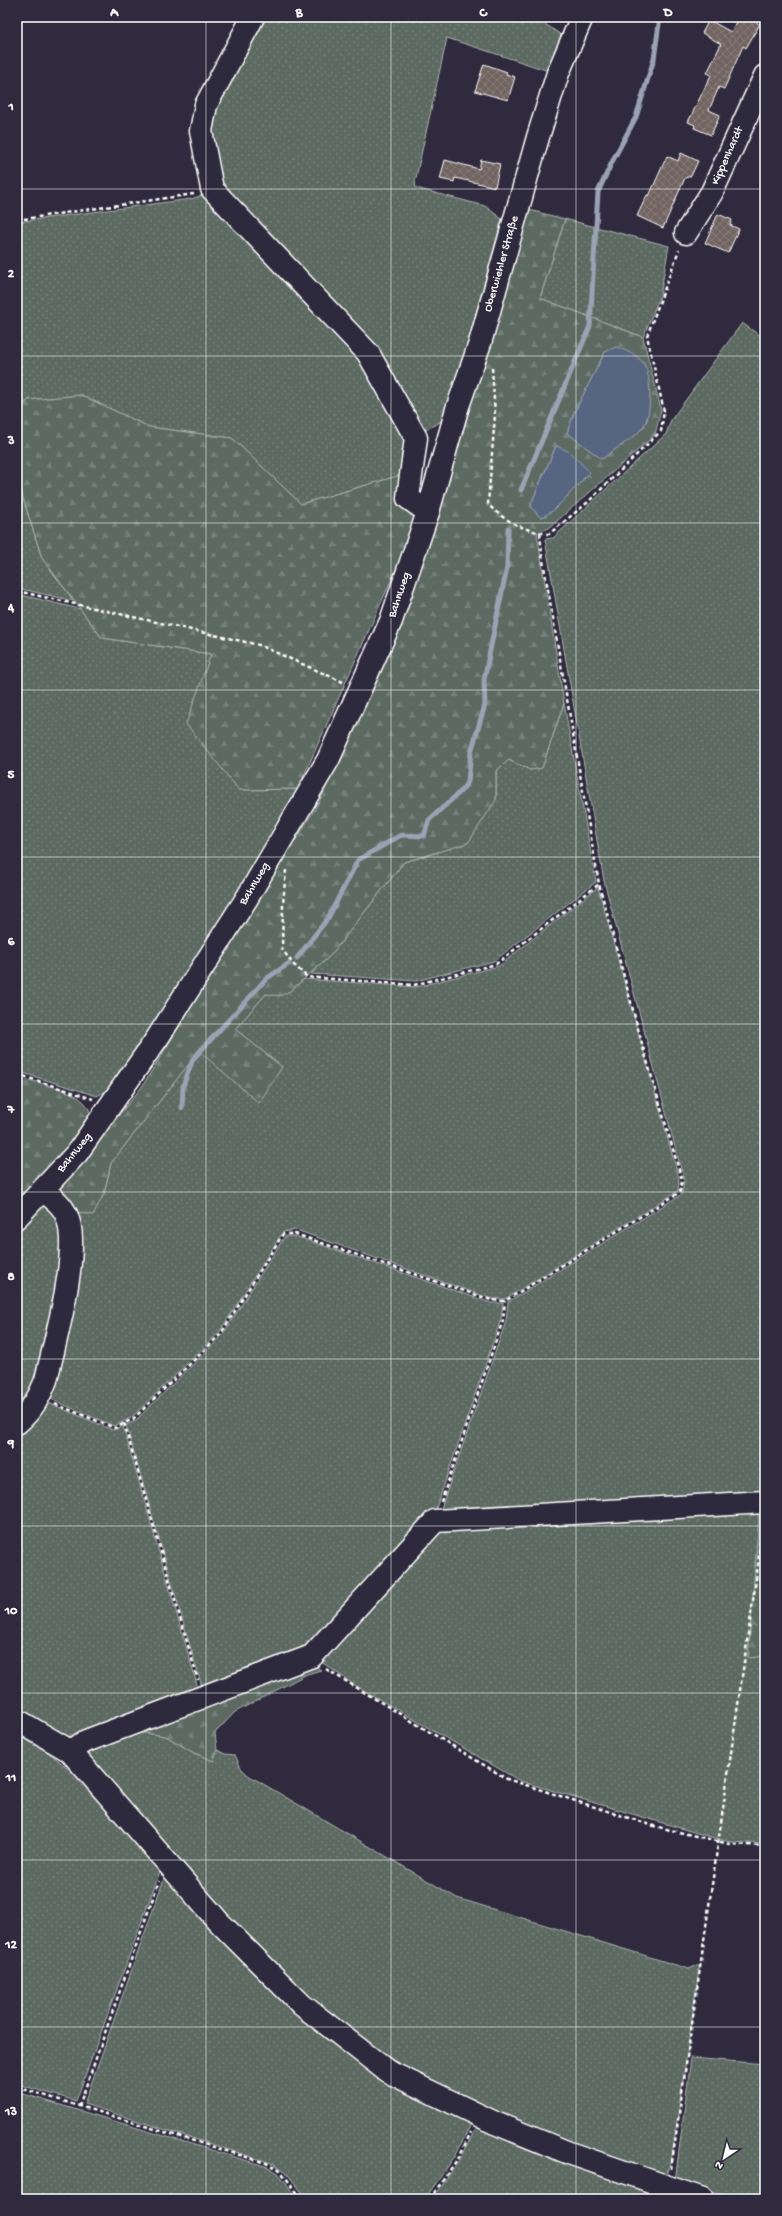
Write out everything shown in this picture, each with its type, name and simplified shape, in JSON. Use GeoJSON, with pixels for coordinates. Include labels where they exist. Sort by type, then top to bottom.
{"type":"FeatureCollection","features":[{"type":"Feature","properties":{"kind":"street"},"geometry":{"type":"LineString","coordinates":[[253,17],[206,105],[201,131],[212,189],[368,353],[416,438],[408,498],[428,512]]}},
{"type":"Feature","properties":{"kind":"street","name":"Oberwiehler Straße"},"geometry":{"type":"LineString","coordinates":[[428,512],[457,410],[480,343],[538,137],[558,72],[582,17]]}},
{"type":"Feature","properties":{"kind":"street","name":"Kippenhardt"},"geometry":{"type":"LineString","coordinates":[[686,233],[712,192],[765,76]]}},
{"type":"Feature","properties":{"kind":"street","name":"Bahnweg"},"geometry":{"type":"LineString","coordinates":[[17,1217],[78,1152],[158,1038],[276,849],[328,760],[391,621],[428,512]]}},
{"type":"Feature","properties":{"kind":"street"},"geometry":{"type":"LineString","coordinates":[[17,1423],[31,1411],[40,1397],[46,1380],[70,1262],[71,1240],[69,1222],[60,1202],[43,1191]]}},
{"type":"Feature","properties":{"kind":"street"},"geometry":{"type":"LineString","coordinates":[[70,1751],[86,1741],[312,1656],[435,1521],[764,1502]]}},
{"type":"Feature","properties":{"kind":"street"},"geometry":{"type":"LineString","coordinates":[[17,1720],[70,1751],[218,1921],[302,2005],[387,2070],[479,2115],[569,2153],[703,2199]]}},
{"type":"Feature","properties":{"kind":"path"},"geometry":{"type":"LineString","coordinates":[[17,220],[186,196],[212,189]]}},
{"type":"Feature","properties":{"kind":"path"},"geometry":{"type":"LineString","coordinates":[[480,343],[492,362],[495,415],[488,504],[497,514],[534,533],[549,534],[587,503],[661,431],[664,411],[647,336],[686,233]]}},
{"type":"Feature","properties":{"kind":"path"},"geometry":{"type":"LineString","coordinates":[[40,1397],[115,1428],[133,1419],[220,1335],[284,1234],[295,1234],[492,1300],[505,1301],[680,1192],[682,1180],[643,1047],[599,884],[540,533]]}},
{"type":"Feature","properties":{"kind":"path"},"geometry":{"type":"LineString","coordinates":[[17,591],[259,645],[360,690]]}},
{"type":"Feature","properties":{"kind":"path"},"geometry":{"type":"LineString","coordinates":[[276,849],[286,871],[283,904],[282,949],[293,964],[307,977],[414,985],[496,964],[599,884]]}},
{"type":"Feature","properties":{"kind":"path"},"geometry":{"type":"LineString","coordinates":[[17,1074],[110,1106]]}},
{"type":"Feature","properties":{"kind":"path"},"geometry":{"type":"LineString","coordinates":[[435,1521],[503,1320],[505,1301]]}},
{"type":"Feature","properties":{"kind":"path"},"geometry":{"type":"LineString","coordinates":[[124,1423],[202,1697]]}},
{"type":"Feature","properties":{"kind":"path"},"geometry":{"type":"LineString","coordinates":[[662,2185],[672,2168],[758,1566],[764,1502]]}},
{"type":"Feature","properties":{"kind":"path"},"geometry":{"type":"LineString","coordinates":[[312,1656],[327,1670],[507,1779],[654,1826],[719,1841],[765,1846]]}},
{"type":"Feature","properties":{"kind":"path"},"geometry":{"type":"LineString","coordinates":[[79,2106],[156,1885],[168,1863]]}},
{"type":"Feature","properties":{"kind":"path"},"geometry":{"type":"LineString","coordinates":[[17,2087],[266,2163],[279,2169],[302,2199]]}},
{"type":"Feature","properties":{"kind":"path"},"geometry":{"type":"LineString","coordinates":[[430,2199],[459,2158],[479,2115]]}},
{"type":"Feature","properties":{"kind":"green space"},"geometry":{"type":"Polygon","coordinates":[[[256,17],[535,17],[564,37],[549,71],[447,38],[415,182],[416,188],[485,206],[502,219],[447,418],[426,430],[376,357],[212,180],[212,99],[256,17]]]}},
{"type":"Feature","properties":{"kind":"green space"},"geometry":{"type":"Polygon","coordinates":[[[203,195],[212,197],[357,346],[410,435],[408,473],[301,504],[232,438],[149,427],[81,395],[28,400],[17,412],[17,222],[191,199],[203,195]]]}},
{"type":"Feature","properties":{"kind":"green space"},"geometry":{"type":"Polygon","coordinates":[[[529,210],[565,219],[540,298],[643,337],[661,410],[655,435],[549,528],[537,533],[564,703],[542,768],[530,770],[509,760],[496,771],[496,800],[468,843],[404,862],[330,956],[290,991],[280,996],[266,994],[235,1029],[282,1067],[259,1103],[199,1051],[111,1163],[104,1194],[93,1215],[77,1212],[59,1188],[141,1088],[318,804],[393,643],[455,458],[529,210]],[[605,352],[574,413],[567,433],[602,459],[642,429],[648,418],[605,352]],[[556,446],[531,504],[532,508],[541,518],[585,478],[556,446]]]}},
{"type":"Feature","properties":{"kind":"green space"},"geometry":{"type":"Polygon","coordinates":[[[565,219],[669,246],[660,296],[643,337],[540,298],[565,219]]]}},
{"type":"Feature","properties":{"kind":"green space"},"geometry":{"type":"Polygon","coordinates":[[[742,323],[765,339],[765,1497],[439,1514],[506,1321],[508,1302],[682,1194],[684,1180],[604,881],[545,539],[553,538],[666,434],[671,420],[742,323]]]}},
{"type":"Feature","properties":{"kind":"green space"},"geometry":{"type":"Polygon","coordinates":[[[81,395],[149,427],[232,438],[301,504],[408,473],[419,518],[298,789],[239,790],[186,724],[211,654],[102,638],[42,558],[17,479],[17,412],[28,400],[81,395]]]}},
{"type":"Feature","properties":{"kind":"green space"},"geometry":{"type":"Polygon","coordinates":[[[17,479],[42,558],[74,601],[17,588],[17,479]]]}},
{"type":"Feature","properties":{"kind":"green space"},"geometry":{"type":"Polygon","coordinates":[[[17,594],[80,609],[102,638],[211,654],[239,790],[298,789],[250,874],[144,1038],[110,1089],[97,1096],[17,1071],[17,594]]]}},
{"type":"Feature","properties":{"kind":"green space"},"geometry":{"type":"Polygon","coordinates":[[[564,703],[596,882],[494,961],[416,981],[311,974],[330,956],[404,862],[439,852],[496,800],[496,771],[508,760],[530,770],[542,768],[564,703]]]}},
{"type":"Feature","properties":{"kind":"green space"},"geometry":{"type":"Polygon","coordinates":[[[598,887],[679,1179],[678,1191],[505,1299],[492,1299],[296,1230],[283,1232],[218,1334],[131,1418],[114,1426],[46,1397],[77,1212],[104,1194],[111,1163],[199,1051],[282,1067],[235,1029],[266,994],[290,991],[304,979],[416,987],[499,966],[598,887]]]}},
{"type":"Feature","properties":{"kind":"green space"},"geometry":{"type":"Polygon","coordinates":[[[17,1077],[52,1086],[77,1096],[85,1104],[90,1113],[89,1124],[17,1203],[17,1077]]]}},
{"type":"Feature","properties":{"kind":"green space"},"geometry":{"type":"Polygon","coordinates":[[[44,1201],[57,1206],[66,1235],[45,1370],[17,1414],[17,1227],[44,1201]]]}},
{"type":"Feature","properties":{"kind":"green space"},"geometry":{"type":"Polygon","coordinates":[[[285,1236],[295,1236],[491,1303],[503,1303],[501,1319],[434,1514],[318,1644],[202,1687],[126,1425],[135,1421],[221,1337],[285,1236]]]}},
{"type":"Feature","properties":{"kind":"green space"},"geometry":{"type":"Polygon","coordinates":[[[44,1401],[113,1430],[123,1426],[200,1695],[76,1737],[62,1736],[17,1712],[17,1429],[44,1401]]]}},
{"type":"Feature","properties":{"kind":"green space"},"geometry":{"type":"Polygon","coordinates":[[[765,1504],[765,1656],[748,1658],[760,1505],[765,1504]]]}},
{"type":"Feature","properties":{"kind":"green space"},"geometry":{"type":"Polygon","coordinates":[[[760,1505],[748,1657],[765,1656],[765,1844],[730,1842],[520,1781],[353,1684],[320,1661],[437,1529],[760,1505]]]}},
{"type":"Feature","properties":{"kind":"green space"},"geometry":{"type":"Polygon","coordinates":[[[314,1666],[321,1670],[307,1674],[235,1712],[215,1733],[217,1750],[214,1761],[194,1753],[166,1736],[131,1731],[314,1666]]]}},
{"type":"Feature","properties":{"kind":"green space"},"geometry":{"type":"Polygon","coordinates":[[[131,1731],[166,1736],[194,1753],[214,1761],[217,1750],[225,1754],[235,1755],[241,1768],[248,1775],[457,1898],[689,1969],[700,1964],[671,2163],[664,2177],[582,2151],[412,2073],[359,2036],[305,1994],[260,1952],[89,1761],[88,1754],[92,1747],[131,1731]]]}},
{"type":"Feature","properties":{"kind":"green space"},"geometry":{"type":"Polygon","coordinates":[[[17,1734],[51,1754],[98,1794],[162,1866],[76,2101],[17,2084],[17,1734]]]}},
{"type":"Feature","properties":{"kind":"green space"},"geometry":{"type":"Polygon","coordinates":[[[166,1873],[245,1959],[472,2122],[455,2156],[425,2199],[307,2199],[285,2171],[274,2164],[84,2104],[166,1873]]]}},
{"type":"Feature","properties":{"kind":"green space"},"geometry":{"type":"Polygon","coordinates":[[[691,2058],[765,2064],[765,2199],[737,2199],[675,2181],[691,2058]]]}},
{"type":"Feature","properties":{"kind":"green space"},"geometry":{"type":"Polygon","coordinates":[[[17,2092],[268,2167],[278,2173],[299,2199],[17,2199],[17,2092]]]}},
{"type":"Feature","properties":{"kind":"green space"},"geometry":{"type":"Polygon","coordinates":[[[478,2124],[683,2199],[433,2199],[460,2159],[478,2124]]]}},
{"type":"Feature","properties":{"kind":"water"},"geometry":{"type":"Polygon","coordinates":[[[616,347],[633,354],[641,360],[646,368],[650,389],[648,414],[640,431],[630,440],[602,459],[567,433],[574,413],[605,352],[616,347]]]}},
{"type":"Feature","properties":{"kind":"water"},"geometry":{"type":"Polygon","coordinates":[[[556,446],[568,451],[590,472],[554,510],[541,518],[532,508],[531,504],[556,446]]]}},
{"type":"Feature","properties":{"kind":"building"},"geometry":{"type":"Polygon","coordinates":[[[740,17],[747,17],[760,24],[746,48],[743,46],[724,89],[719,87],[709,110],[720,115],[711,135],[694,128],[695,125],[688,122],[711,75],[707,73],[721,44],[702,33],[709,20],[731,32],[740,17]]]}},
{"type":"Feature","properties":{"kind":"building"},"geometry":{"type":"Polygon","coordinates":[[[484,64],[507,72],[506,74],[515,77],[508,100],[475,91],[484,64]]]}},
{"type":"Feature","properties":{"kind":"building"},"geometry":{"type":"Polygon","coordinates":[[[681,153],[698,161],[691,176],[685,178],[663,228],[637,216],[647,195],[649,196],[667,156],[678,161],[681,153]]]}},
{"type":"Feature","properties":{"kind":"building"},"geometry":{"type":"Polygon","coordinates":[[[445,160],[479,169],[481,160],[500,164],[495,187],[455,178],[454,182],[440,179],[445,160]]]}},
{"type":"Feature","properties":{"kind":"building"},"geometry":{"type":"Polygon","coordinates":[[[718,214],[732,220],[730,225],[739,229],[728,253],[705,243],[718,214]]]}},
{"type":"Feature","properties":{"kind":"waterway"},"geometry":{"type":"LineString","coordinates":[[521,490],[590,326],[598,192],[636,117],[654,59],[660,17]]}},
{"type":"Feature","properties":{"kind":"waterway"},"geometry":{"type":"LineString","coordinates":[[297,958],[328,918],[358,860],[401,835],[424,836],[429,820],[460,792],[468,782],[471,752],[485,705],[484,680],[507,567],[508,528]]}},
{"type":"Feature","properties":{"kind":"waterway"},"geometry":{"type":"LineString","coordinates":[[182,1108],[183,1086],[193,1059],[266,979],[288,964]]}}]}
